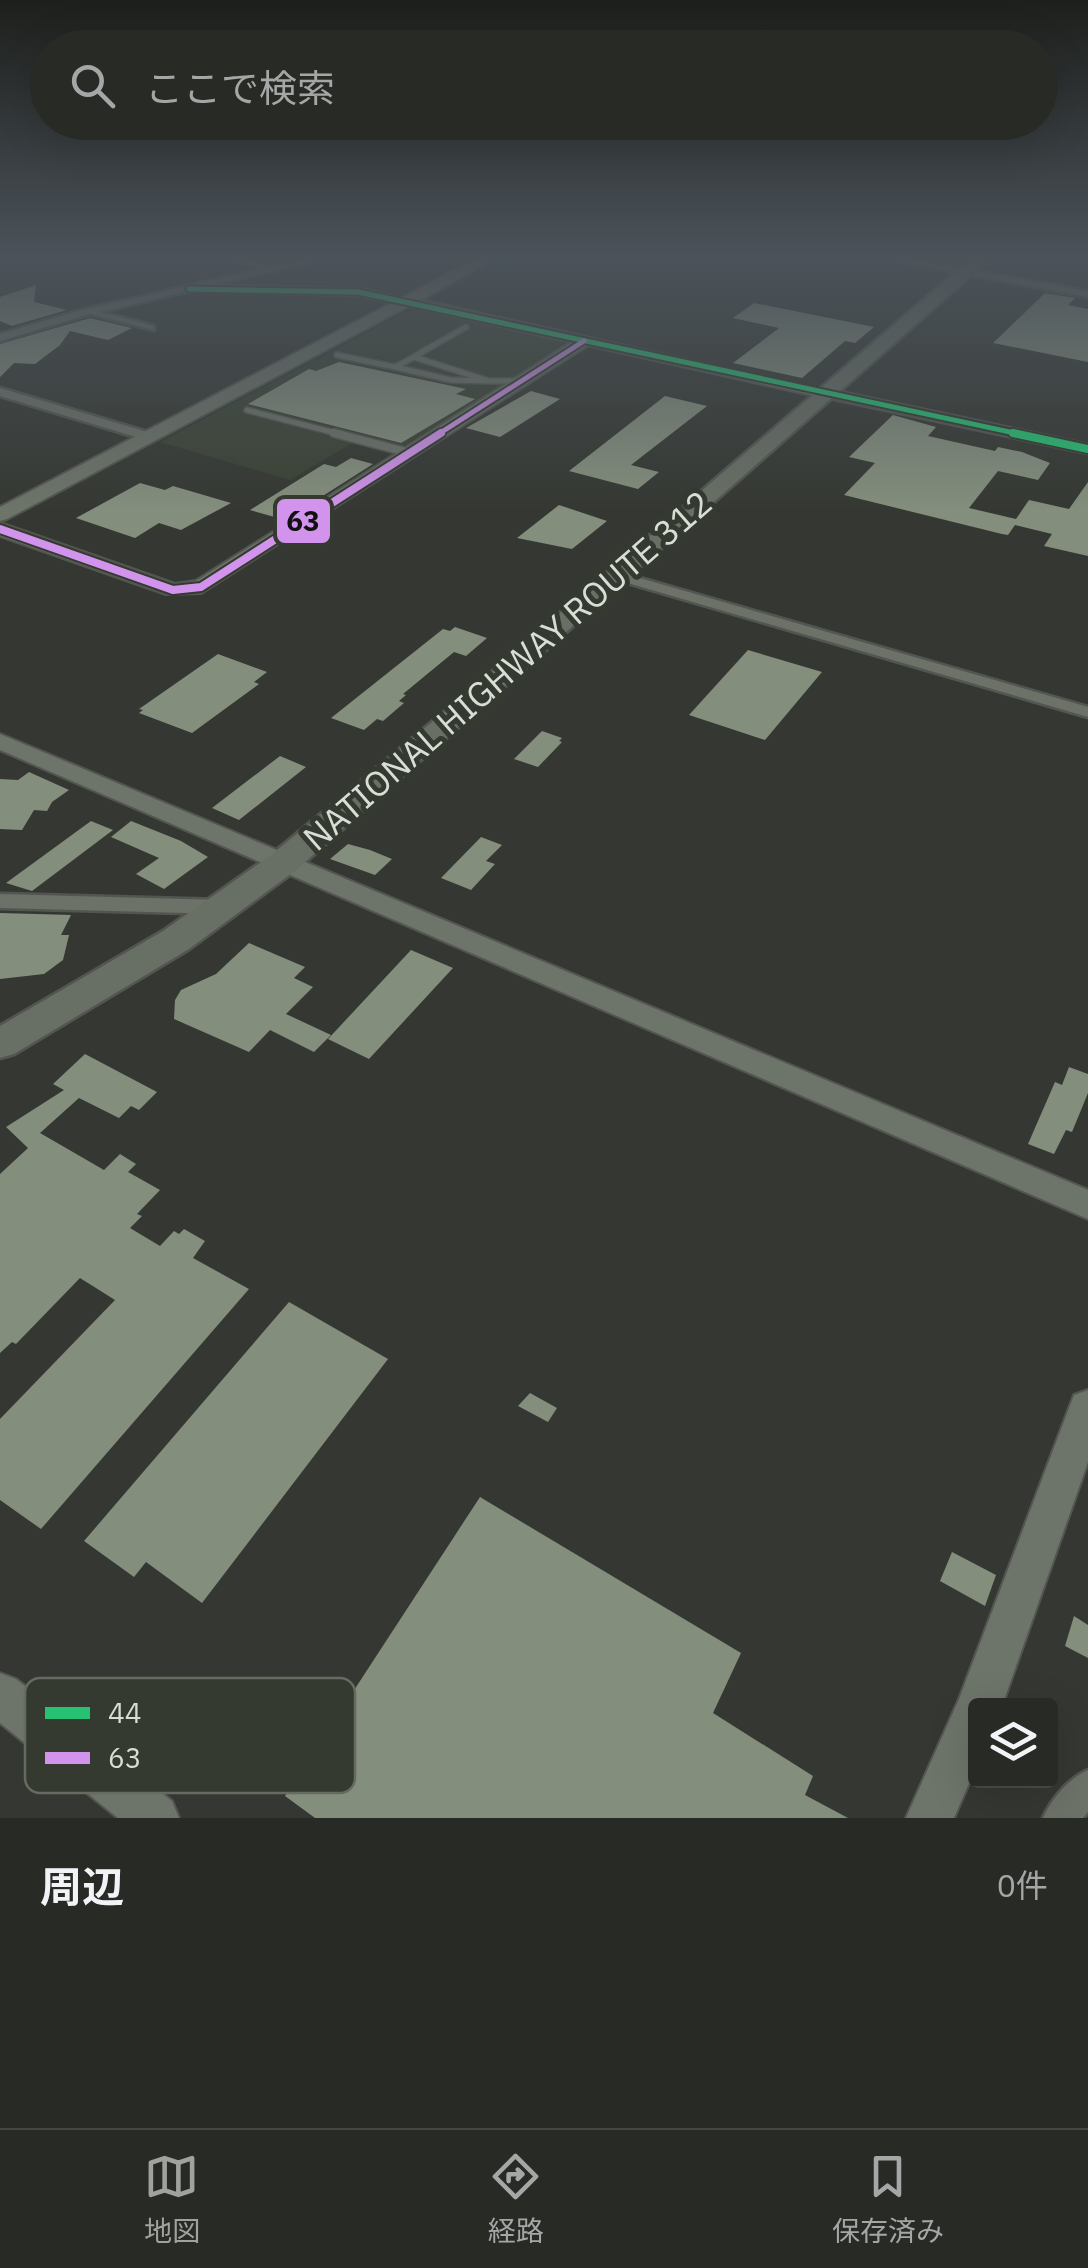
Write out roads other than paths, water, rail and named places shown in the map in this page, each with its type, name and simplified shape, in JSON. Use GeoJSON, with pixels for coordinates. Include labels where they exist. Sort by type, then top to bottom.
{"type":"FeatureCollection","features":[{"type":"Feature","properties":{"kind":"highway","name":"NATIONAL HIGHWAY ROUTE 312"},"geometry":{"type":"LineString","coordinates":[[0,1044],[225,907],[283,863],[887,341]]}},
{"type":"Feature","properties":{"kind":"street"},"geometry":{"type":"LineString","coordinates":[[0,515],[336,341]]}},
{"type":"Feature","properties":{"kind":"street"},"geometry":{"type":"LineString","coordinates":[[0,529],[173,590],[201,587],[584,341],[1088,449]]}},
{"type":"Feature","properties":{"kind":"street"},"geometry":{"type":"LineString","coordinates":[[0,392],[150,437]]}},
{"type":"Feature","properties":{"kind":"street"},"geometry":{"type":"LineString","coordinates":[[619,576],[1088,712]]}},
{"type":"Feature","properties":{"kind":"street"},"geometry":{"type":"LineString","coordinates":[[0,741],[1088,1205]]}},
{"type":"Feature","properties":{"kind":"street"},"geometry":{"type":"LineString","coordinates":[[0,901],[225,907]]}},
{"type":"Feature","properties":{"kind":"street"},"geometry":{"type":"LineString","coordinates":[[982,1698],[1088,1408]]}},
{"type":"Feature","properties":{"kind":"street"},"geometry":{"type":"LineString","coordinates":[[0,1696],[25,1716]]}},
{"type":"Feature","properties":{"kind":"street"},"geometry":{"type":"LineString","coordinates":[[930,1818],[968,1731]]}},
{"type":"Feature","properties":{"kind":"street"},"geometry":{"type":"LineString","coordinates":[[1060,1818],[1088,1787]]}},
{"type":"Feature","properties":{"kind":"street"},"geometry":{"type":"LineString","coordinates":[[123,1793],[155,1818]]}},
{"type":"Feature","properties":{"kind":"lane"},"geometry":{"type":"LineString","coordinates":[[395,367],[442,341]]}},
{"type":"Feature","properties":{"kind":"lane"},"geometry":{"type":"LineString","coordinates":[[338,355],[451,380],[522,382]]}},
{"type":"Feature","properties":{"kind":"lane"},"geometry":{"type":"LineString","coordinates":[[414,357],[490,381]]}},
{"type":"Feature","properties":{"kind":"lane"},"geometry":{"type":"LineString","coordinates":[[247,410],[410,453]]}}]}
